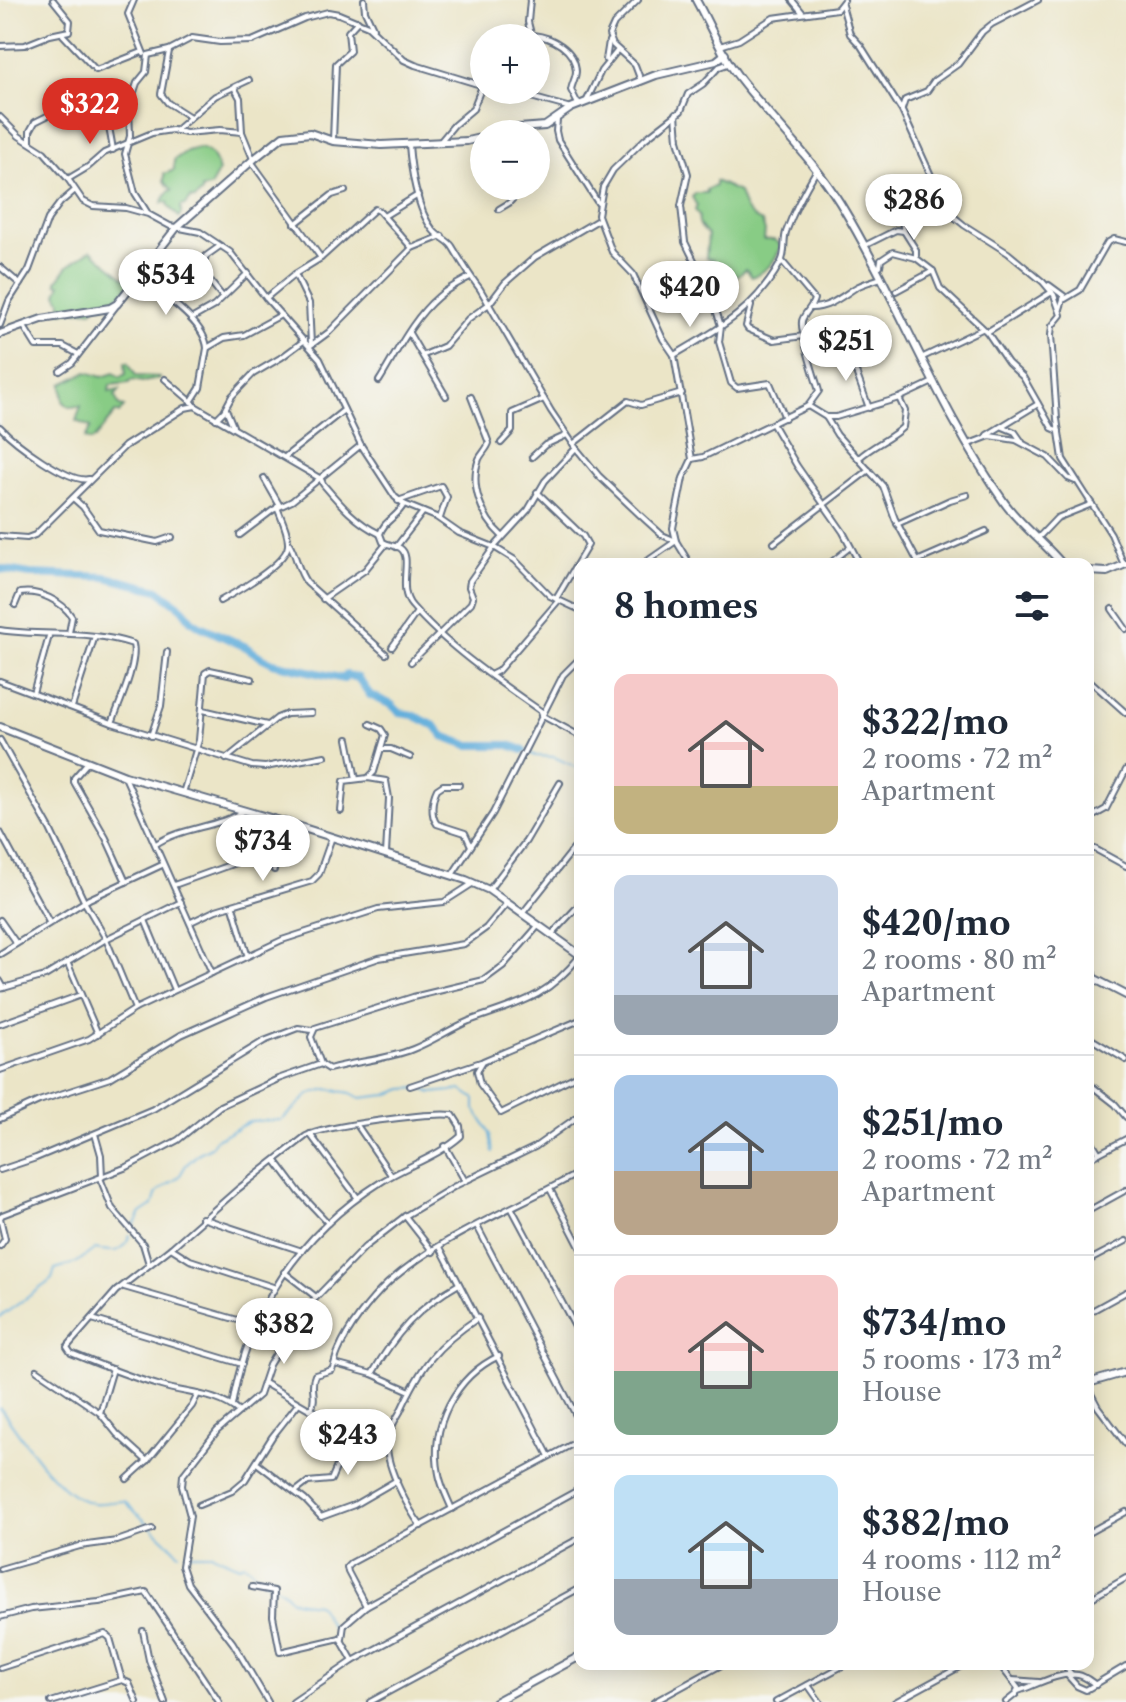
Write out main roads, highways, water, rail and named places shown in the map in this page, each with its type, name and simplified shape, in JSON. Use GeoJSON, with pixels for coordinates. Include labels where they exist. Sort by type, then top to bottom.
{"type":"FeatureCollection","features":[{"type":"Feature","properties":{"kind":"waterway"},"geometry":{"type":"LineString","coordinates":[[0,569],[30,574],[106,577],[158,590],[200,626],[273,663],[344,679],[346,675],[358,678],[370,695],[392,705],[400,713],[413,715],[435,726],[443,736],[468,745],[509,745],[523,750]]}},
{"type":"Feature","properties":{"kind":"waterway"},"geometry":{"type":"LineString","coordinates":[[525,751],[536,756],[554,757],[574,766]]}},
{"type":"Feature","properties":{"kind":"waterway"},"geometry":{"type":"LineString","coordinates":[[133,1227],[141,1213],[153,1205],[157,1192],[179,1177],[186,1165],[211,1147],[216,1139],[251,1121],[282,1120],[310,1094],[327,1089],[351,1093],[360,1098],[387,1095],[403,1089],[420,1088],[432,1093],[462,1090],[475,1099],[475,1109],[490,1133],[493,1152]]}},
{"type":"Feature","properties":{"kind":"waterway"},"geometry":{"type":"LineString","coordinates":[[0,1317],[52,1279],[55,1269],[76,1263],[95,1249],[121,1249],[130,1235]]}},
{"type":"Feature","properties":{"kind":"waterway"},"geometry":{"type":"LineString","coordinates":[[0,1408],[41,1463],[67,1490],[93,1503],[124,1501],[179,1553]]}},
{"type":"Feature","properties":{"kind":"waterway"},"geometry":{"type":"LineString","coordinates":[[186,1554],[212,1554],[239,1566],[244,1564],[291,1600],[318,1605],[331,1627]]}}]}
